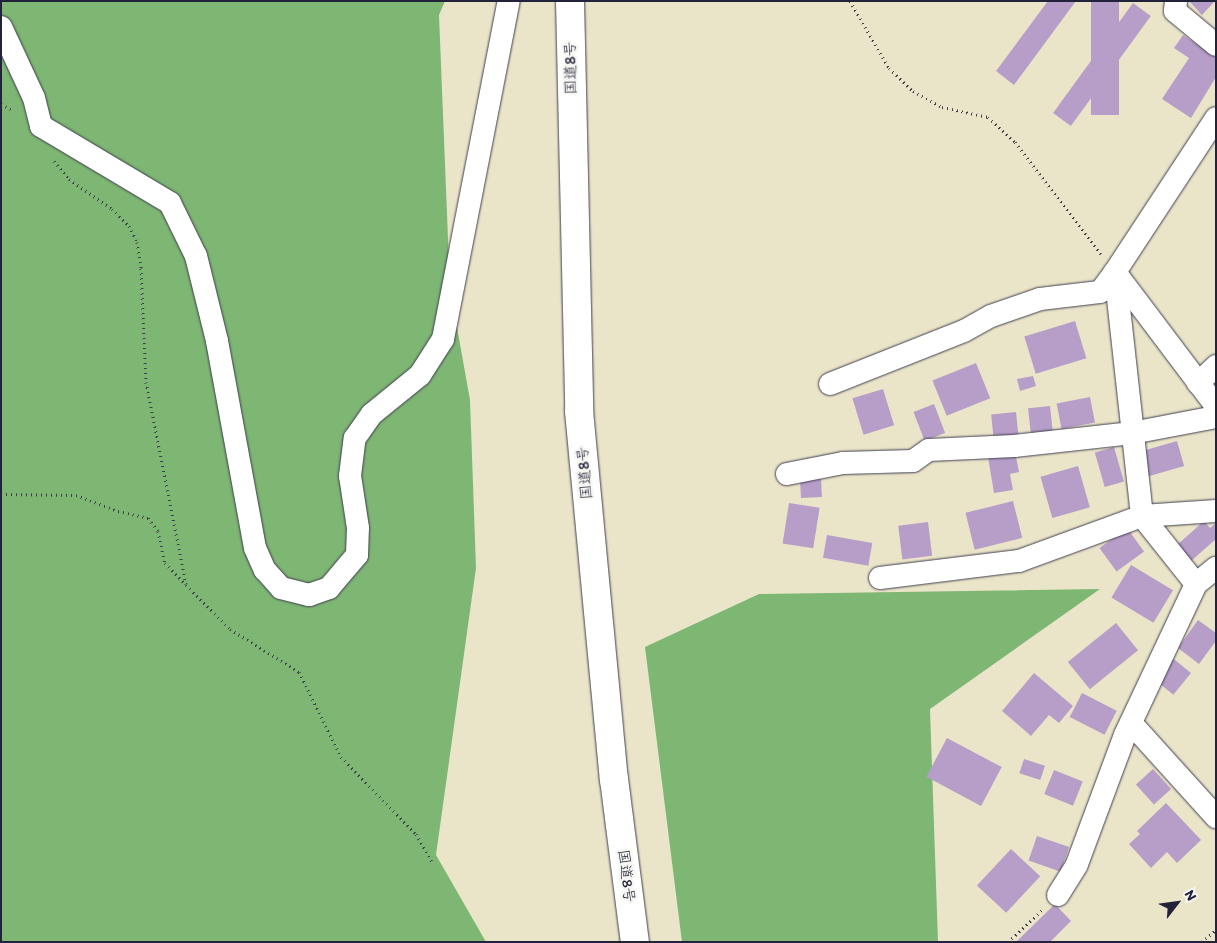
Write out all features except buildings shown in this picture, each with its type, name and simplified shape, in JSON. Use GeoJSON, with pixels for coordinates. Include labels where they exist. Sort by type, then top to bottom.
{"type":"FeatureCollection","features":[{"type":"Feature","properties":{"kind":"highway","name":"国道8号"},"geometry":{"type":"LineString","coordinates":[[570,1],[579,411],[614,779],[635,942]]}},
{"type":"Feature","properties":{"kind":"street"},"geometry":{"type":"LineString","coordinates":[[1,27],[34,98],[41,126],[170,203],[196,256],[215,332],[255,548],[265,570],[281,588],[309,594],[329,588],[357,555],[358,528],[350,476],[355,438],[372,414],[420,375],[443,339],[509,1]]}},
{"type":"Feature","properties":{"kind":"street"},"geometry":{"type":"LineString","coordinates":[[1176,1],[1174,11],[1216,45]]}},
{"type":"Feature","properties":{"kind":"street"},"geometry":{"type":"LineString","coordinates":[[830,384],[964,331],[1007,310],[1040,299],[1100,292],[1216,118]]}},
{"type":"Feature","properties":{"kind":"street"},"geometry":{"type":"LineString","coordinates":[[1115,272],[1216,406]]}},
{"type":"Feature","properties":{"kind":"street"},"geometry":{"type":"LineString","coordinates":[[1115,272],[1142,516],[1196,584]]}},
{"type":"Feature","properties":{"kind":"street"},"geometry":{"type":"LineString","coordinates":[[1198,383],[1216,366]]}},
{"type":"Feature","properties":{"kind":"street"},"geometry":{"type":"LineString","coordinates":[[787,474],[843,463],[913,461],[929,450],[1014,446],[1132,433],[1216,418]]}},
{"type":"Feature","properties":{"kind":"street"},"geometry":{"type":"LineString","coordinates":[[880,578],[1019,561],[1142,516],[1216,511]]}},
{"type":"Feature","properties":{"kind":"street"},"geometry":{"type":"LineString","coordinates":[[1058,895],[1077,864],[1131,723],[1196,584],[1216,568]]}},
{"type":"Feature","properties":{"kind":"street"},"geometry":{"type":"LineString","coordinates":[[1131,723],[1216,817]]}},
{"type":"Feature","properties":{"kind":"path"},"geometry":{"type":"LineString","coordinates":[[850,1],[889,68],[913,92],[942,107],[988,117],[1014,142],[1115,272]]}},
{"type":"Feature","properties":{"kind":"path"},"geometry":{"type":"LineString","coordinates":[[52,159],[69,179],[118,214],[129,226],[137,242],[141,268],[146,382],[186,585]]}},
{"type":"Feature","properties":{"kind":"path"},"geometry":{"type":"LineString","coordinates":[[1,494],[76,494],[118,511],[148,518],[158,530],[165,563],[186,585],[230,629],[299,672],[341,757],[416,834],[432,862]]}},
{"type":"Feature","properties":{"kind":"path"},"geometry":{"type":"LineString","coordinates":[[1008,942],[1058,895]]}},
{"type":"Feature","properties":{"kind":"path"},"geometry":{"type":"LineString","coordinates":[[1202,942],[1216,930]]}},
{"type":"Feature","properties":{"kind":"green space"},"geometry":{"type":"Polygon","coordinates":[[[1,1],[445,1],[439,15],[450,288],[470,400],[476,568],[436,855],[486,942],[1,942],[1,1]]]}},
{"type":"Feature","properties":{"kind":"green space"},"geometry":{"type":"Polygon","coordinates":[[[1100,589],[930,709],[938,942],[682,942],[645,647],[759,594],[1100,589]]]}}]}
